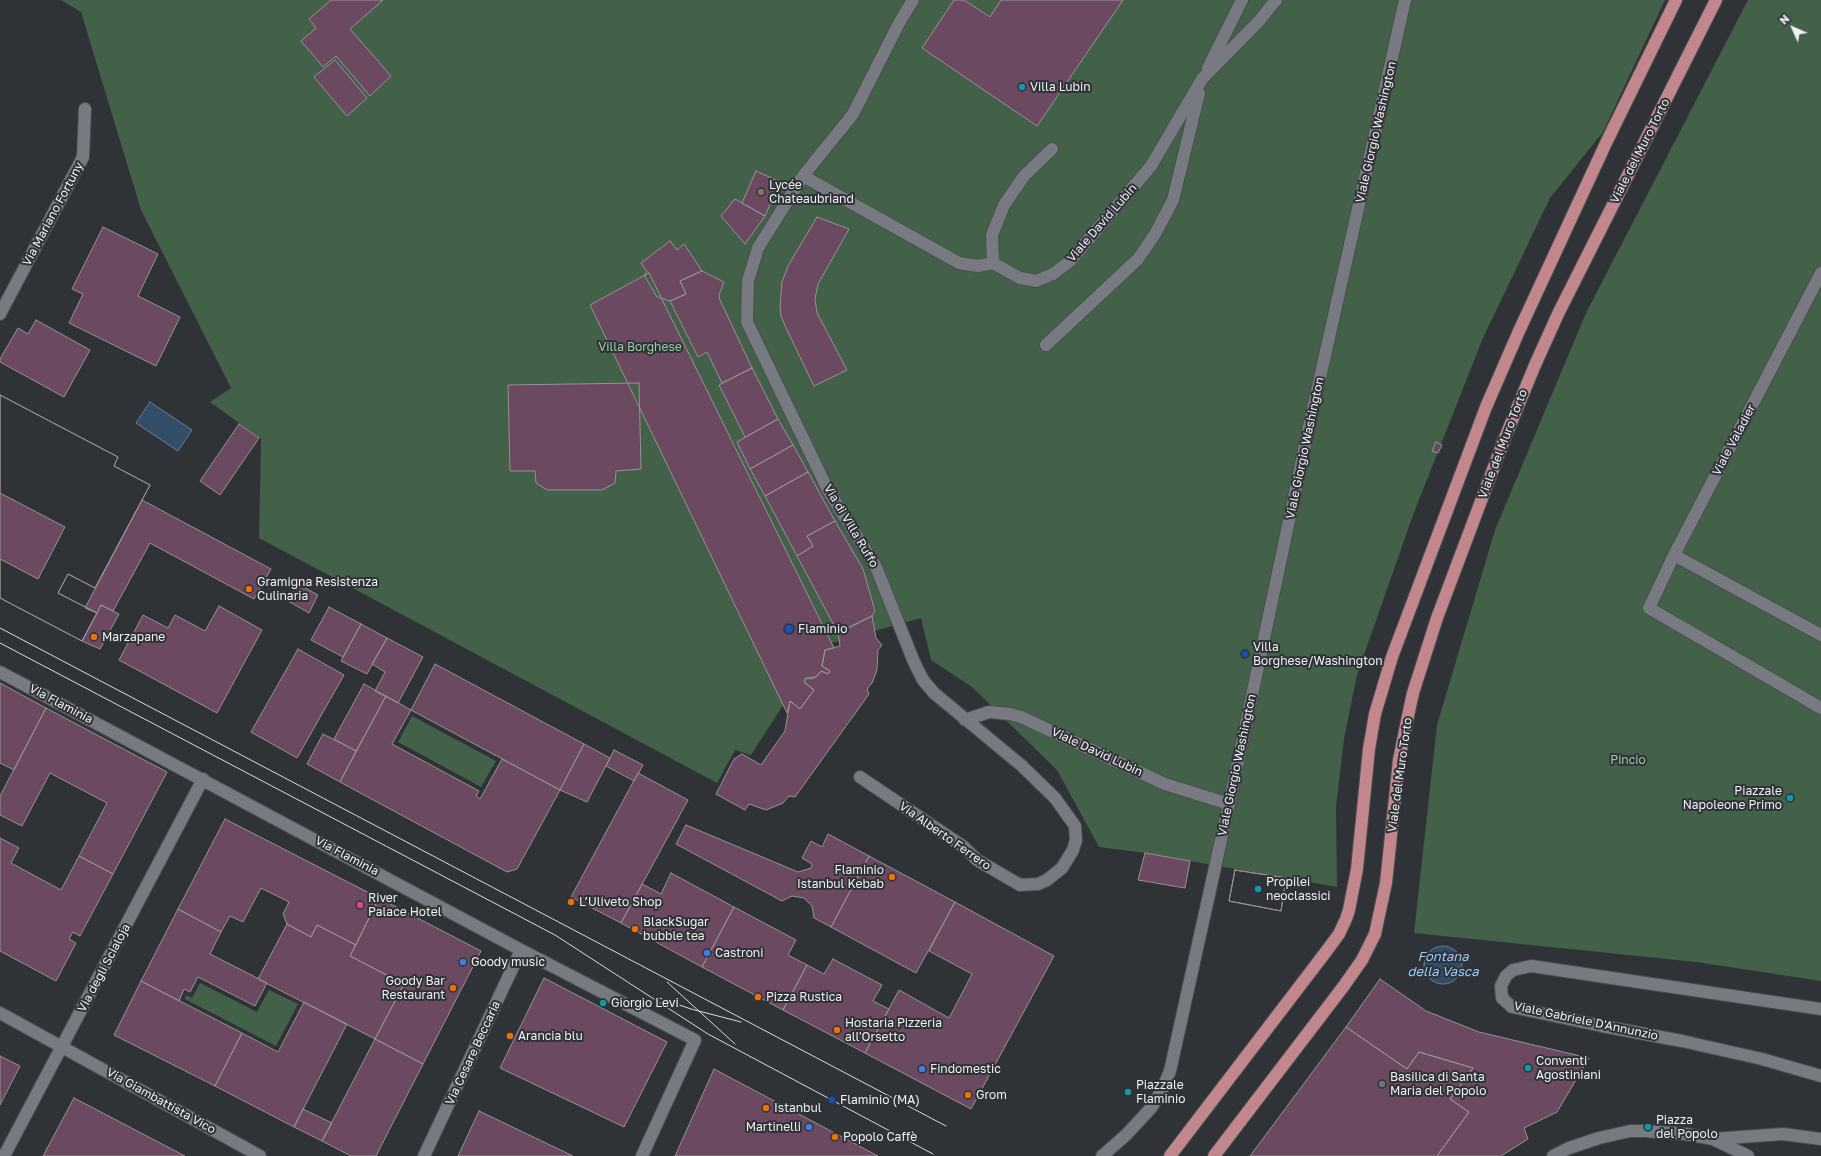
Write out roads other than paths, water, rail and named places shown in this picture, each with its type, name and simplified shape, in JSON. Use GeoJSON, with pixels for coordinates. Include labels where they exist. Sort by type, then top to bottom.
{"type":"FeatureCollection","features":[{"type":"Feature","properties":{"kind":"main road"},"geometry":{"type":"LineString","coordinates":[[1170,1156],[1325,953],[1338,934],[1349,910],[1357,869],[1369,749],[1375,714],[1392,657],[1479,425],[1519,331],[1606,143],[1676,0]]}},
{"type":"Feature","properties":{"kind":"main road","name":"Viale del Muro Torto"},"geometry":{"type":"LineString","coordinates":[[1214,1156],[1353,973],[1369,946],[1380,918],[1386,883],[1399,760],[1408,716],[1413,693],[1437,618],[1534,365],[1558,314],[1716,0]]}},
{"type":"Feature","properties":{"kind":"street","name":"Via di Villa Ruffo"},"geometry":{"type":"LineString","coordinates":[[913,0],[853,114],[803,176],[758,248],[748,281],[747,322],[828,490],[876,567],[914,662],[923,680],[934,693],[1022,766],[1055,798],[1075,826],[1076,832]]}},
{"type":"Feature","properties":{"kind":"street","name":"Viale David Lubin"},"geometry":{"type":"LineString","coordinates":[[993,263],[1028,281],[1045,278],[1062,269],[1078,254],[1151,166],[1202,79],[1242,0]]}},
{"type":"Feature","properties":{"kind":"street","name":"Viale David Lubin"},"geometry":{"type":"LineString","coordinates":[[1046,345],[1138,259],[1155,234],[1173,200],[1202,79],[1259,21],[1276,0]]}},
{"type":"Feature","properties":{"kind":"street","name":"Viale Giorgio Washington"},"geometry":{"type":"LineString","coordinates":[[1102,1156],[1144,1117],[1157,1099],[1167,1081],[1229,804],[1308,431],[1405,0]]}},
{"type":"Feature","properties":{"kind":"street","name":"Via Mariano Fortuny"},"geometry":{"type":"LineString","coordinates":[[0,314],[83,157],[85,109]]}},
{"type":"Feature","properties":{"kind":"street"},"geometry":{"type":"LineString","coordinates":[[803,176],[959,263],[978,266],[993,263],[992,235],[1004,205],[1024,176],[1052,149]]}},
{"type":"Feature","properties":{"kind":"street","name":"Viale Valadier"},"geometry":{"type":"LineString","coordinates":[[1821,273],[1674,555],[1649,608],[1821,708]]}},
{"type":"Feature","properties":{"kind":"street"},"geometry":{"type":"LineString","coordinates":[[1674,555],[1821,635]]}},
{"type":"Feature","properties":{"kind":"street","name":"Via Flaminia"},"geometry":{"type":"LineString","coordinates":[[0,672],[521,950],[695,1040],[642,1156]]}},
{"type":"Feature","properties":{"kind":"street","name":"Viale David Lubin"},"geometry":{"type":"LineString","coordinates":[[965,720],[990,712],[1010,714],[1021,717],[1165,784],[1229,804]]}},
{"type":"Feature","properties":{"kind":"street","name":"Via Alberto Ferrero"},"geometry":{"type":"LineString","coordinates":[[860,777],[964,847],[977,860],[1020,885],[1042,882],[1062,868],[1073,850],[1076,832]]}},
{"type":"Feature","properties":{"kind":"street","name":"Via degli Scialoja"},"geometry":{"type":"LineString","coordinates":[[4,1156],[203,779]]}},
{"type":"Feature","properties":{"kind":"street","name":"Via Cesare Beccaria"},"geometry":{"type":"LineString","coordinates":[[424,1156],[521,950]]}},
{"type":"Feature","properties":{"kind":"street","name":"Viale Gabriele D'Annunzio"},"geometry":{"type":"LineString","coordinates":[[1821,1009],[1530,966],[1513,970],[1506,976],[1501,986],[1502,998],[1512,1007],[1602,1026],[1682,1040],[1762,1059],[1821,1076]]}},
{"type":"Feature","properties":{"kind":"street","name":"Via Giambattista Vico"},"geometry":{"type":"LineString","coordinates":[[0,1013],[260,1156]]}},
{"type":"Feature","properties":{"kind":"street"},"geometry":{"type":"LineString","coordinates":[[1552,1156],[1569,1148],[1599,1138],[1630,1131],[1672,1133],[1713,1139],[1783,1134],[1821,1139]]}},
{"type":"Feature","properties":{"kind":"street"},"geometry":{"type":"LineString","coordinates":[[1713,1139],[1748,1156]]}},
{"type":"Feature","properties":{"kind":"water"},"geometry":{"type":"Polygon","coordinates":[[[150,402],[192,430],[178,451],[136,423],[150,402]]]}},
{"type":"Feature","properties":{"kind":"water","name":"Fontana della Vasca"},"geometry":{"type":"Polygon","coordinates":[[[1443,946],[1456,952],[1462,965],[1456,978],[1443,984],[1430,978],[1424,965],[1430,952],[1443,946]]]}},
{"type":"Feature","properties":{"kind":"tram line"},"geometry":{"type":"LineString","coordinates":[[0,628],[946,1126]]}},
{"type":"Feature","properties":{"kind":"tram line"},"geometry":{"type":"LineString","coordinates":[[0,643],[555,935],[708,1034],[933,1154]]}},
{"type":"Feature","properties":{"kind":"tram line"},"geometry":{"type":"LineString","coordinates":[[667,982],[735,1044]]}},
{"type":"Feature","properties":{"kind":"tram line"},"geometry":{"type":"LineString","coordinates":[[659,998],[691,1009],[741,1022]]}},
{"type":"Feature","properties":{"kind":"place","name":"Villa Lubin"},"geometry":{"type":"Point","coordinates":[1022,87]}},
{"type":"Feature","properties":{"kind":"place","name":"Lycée Chateaubriand"},"geometry":{"type":"Point","coordinates":[761,192]}},
{"type":"Feature","properties":{"kind":"place","name":"Gramigna Resistenza Culinaria"},"geometry":{"type":"Point","coordinates":[249,589]}},
{"type":"Feature","properties":{"kind":"place","name":"Flaminio"},"geometry":{"type":"Point","coordinates":[789,629]}},
{"type":"Feature","properties":{"kind":"place","name":"Marzapane"},"geometry":{"type":"Point","coordinates":[94,637]}},
{"type":"Feature","properties":{"kind":"place","name":"Villa Borghese/Washington"},"geometry":{"type":"Point","coordinates":[1245,654]}},
{"type":"Feature","properties":{"kind":"place","name":"Piazzale Napoleone Primo"},"geometry":{"type":"Point","coordinates":[1790,798]}},
{"type":"Feature","properties":{"kind":"place","name":"Flaminio Istanbul Kebab"},"geometry":{"type":"Point","coordinates":[892,877]}},
{"type":"Feature","properties":{"kind":"place","name":"Propilei neoclassici"},"geometry":{"type":"Point","coordinates":[1258,889]}},
{"type":"Feature","properties":{"kind":"place","name":"L’Uliveto Shop"},"geometry":{"type":"Point","coordinates":[571,902]}},
{"type":"Feature","properties":{"kind":"place","name":"River Palace Hotel"},"geometry":{"type":"Point","coordinates":[360,905]}},
{"type":"Feature","properties":{"kind":"place","name":"BlackSugar bubble tea"},"geometry":{"type":"Point","coordinates":[635,929]}},
{"type":"Feature","properties":{"kind":"place","name":"Castroni"},"geometry":{"type":"Point","coordinates":[707,953]}},
{"type":"Feature","properties":{"kind":"place","name":"Goody music"},"geometry":{"type":"Point","coordinates":[463,962]}},
{"type":"Feature","properties":{"kind":"place","name":"Goody Bar Restaurant"},"geometry":{"type":"Point","coordinates":[453,988]}},
{"type":"Feature","properties":{"kind":"place","name":"Pizza Rustica"},"geometry":{"type":"Point","coordinates":[758,997]}},
{"type":"Feature","properties":{"kind":"place","name":"Giorgio Levi"},"geometry":{"type":"Point","coordinates":[603,1003]}},
{"type":"Feature","properties":{"kind":"place","name":"Hostaria Pizzeria all'Orsetto"},"geometry":{"type":"Point","coordinates":[837,1030]}},
{"type":"Feature","properties":{"kind":"place","name":"Arancia blu"},"geometry":{"type":"Point","coordinates":[510,1036]}},
{"type":"Feature","properties":{"kind":"place","name":"Conventi Agostiniani"},"geometry":{"type":"Point","coordinates":[1528,1068]}},
{"type":"Feature","properties":{"kind":"place","name":"Findomestic"},"geometry":{"type":"Point","coordinates":[922,1069]}},
{"type":"Feature","properties":{"kind":"place","name":"Basilica di Santa Maria del Popolo"},"geometry":{"type":"Point","coordinates":[1382,1084]}},
{"type":"Feature","properties":{"kind":"place","name":"Piazzale Flaminio"},"geometry":{"type":"Point","coordinates":[1128,1092]}},
{"type":"Feature","properties":{"kind":"place","name":"Grom"},"geometry":{"type":"Point","coordinates":[968,1095]}},
{"type":"Feature","properties":{"kind":"place","name":"Flaminio (MA)"},"geometry":{"type":"Point","coordinates":[832,1100]}},
{"type":"Feature","properties":{"kind":"place","name":"Istanbul"},"geometry":{"type":"Point","coordinates":[766,1108]}},
{"type":"Feature","properties":{"kind":"place","name":"Martinelli"},"geometry":{"type":"Point","coordinates":[809,1127]}},
{"type":"Feature","properties":{"kind":"place","name":"Piazza del Popolo"},"geometry":{"type":"Point","coordinates":[1648,1127]}},
{"type":"Feature","properties":{"kind":"place","name":"Popolo Caffè"},"geometry":{"type":"Point","coordinates":[835,1137]}},
{"type":"Feature","properties":{"kind":"park label","name":"Villa Borghese"},"geometry":{"type":"Point","coordinates":[640,347]}},
{"type":"Feature","properties":{"kind":"park label","name":"Pincio"},"geometry":{"type":"Point","coordinates":[1628,760]}}]}
